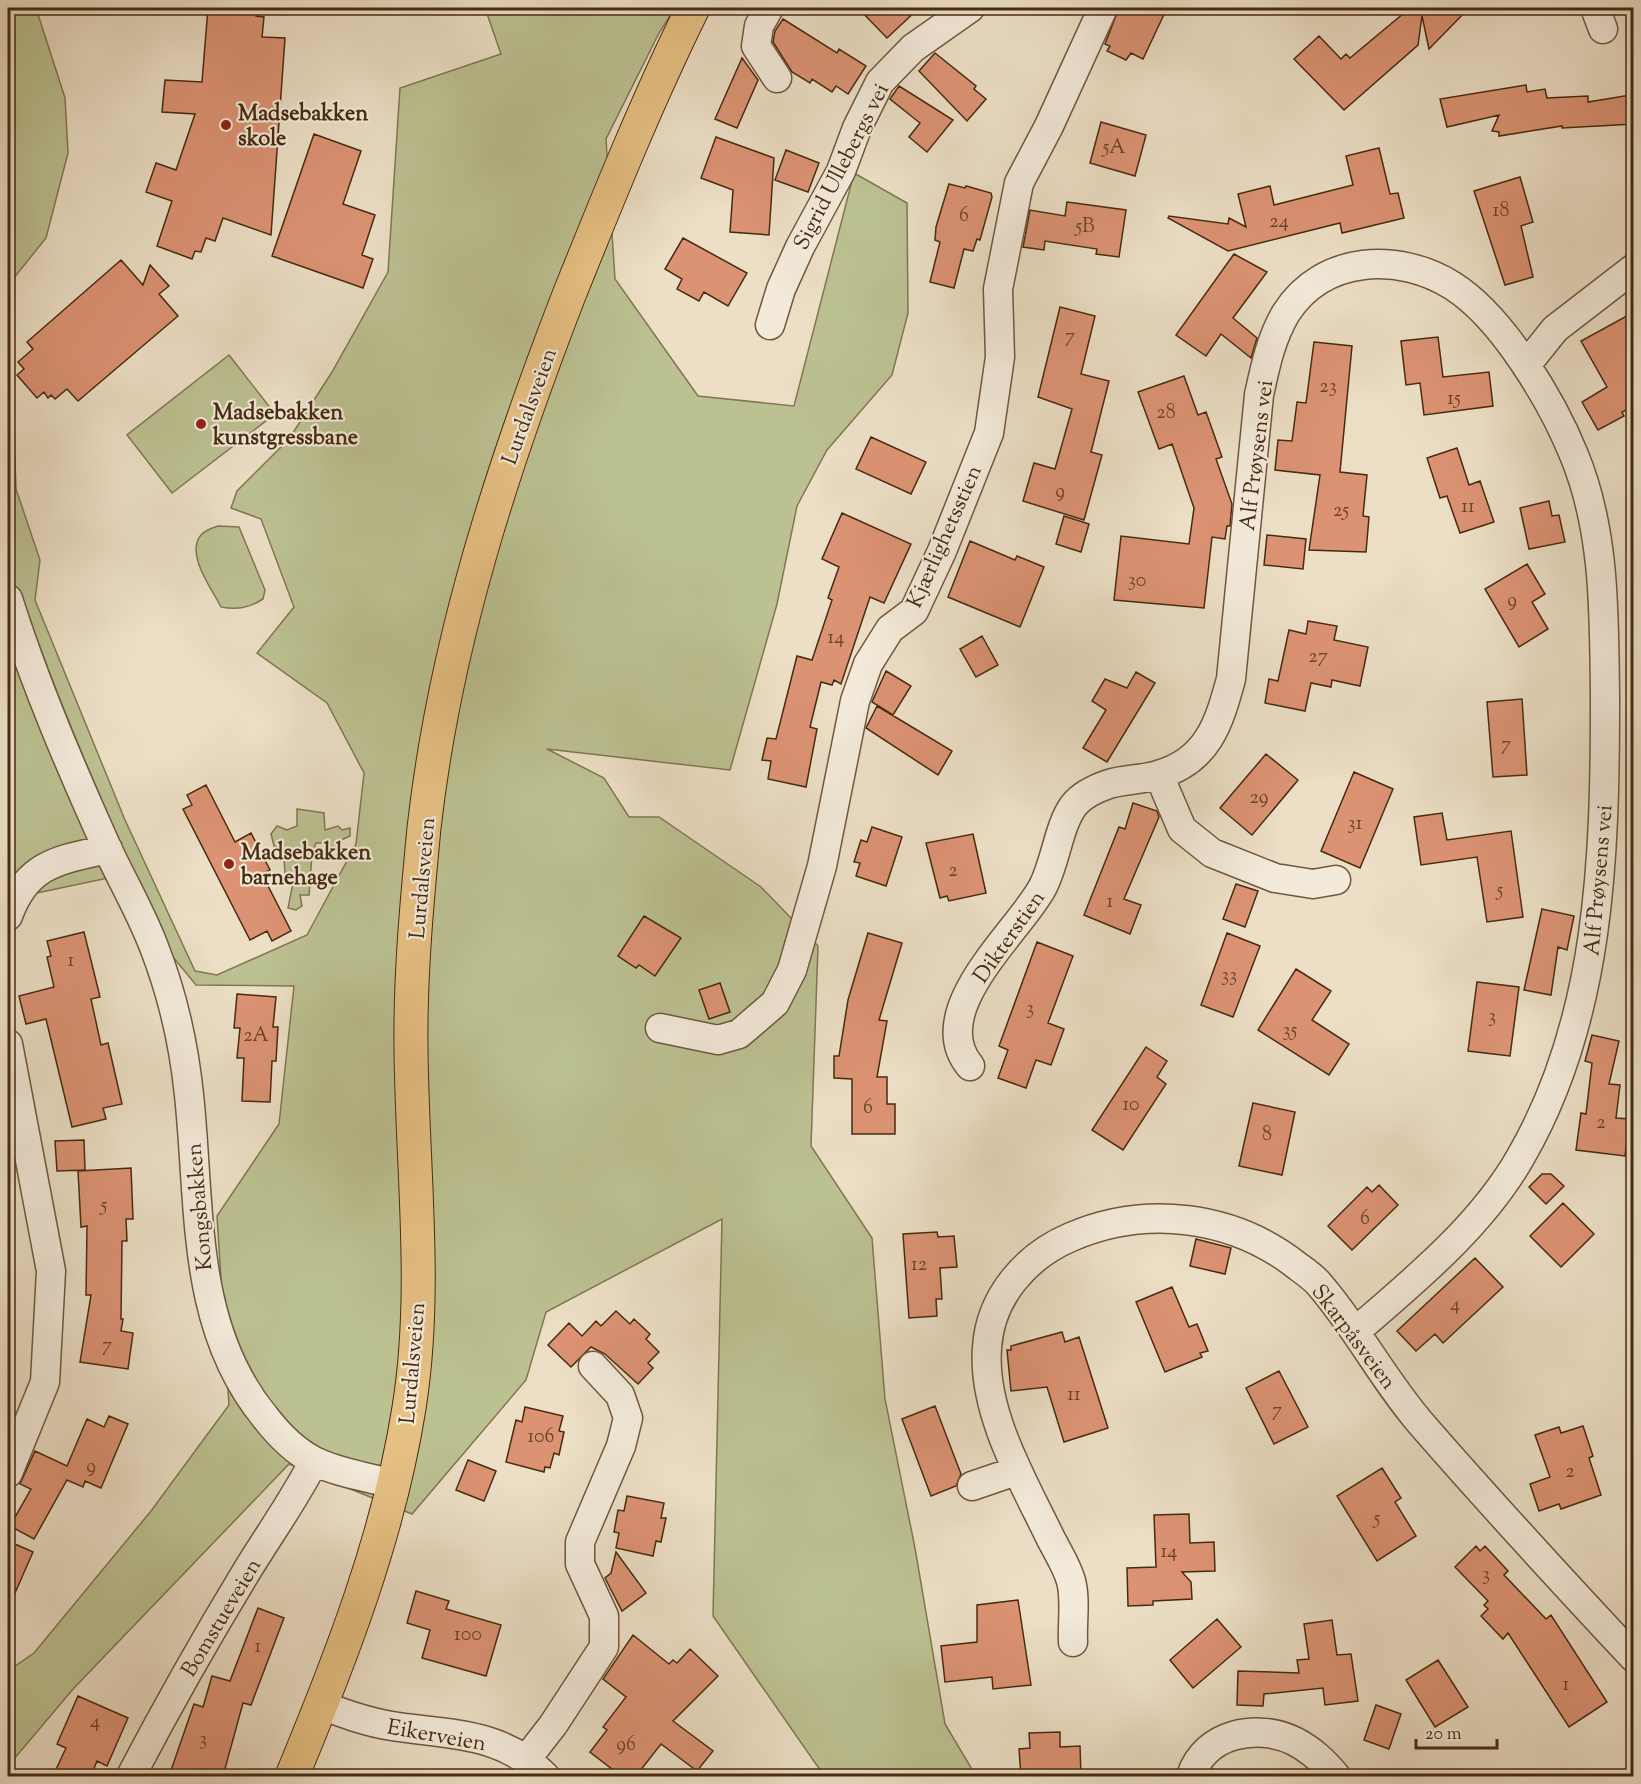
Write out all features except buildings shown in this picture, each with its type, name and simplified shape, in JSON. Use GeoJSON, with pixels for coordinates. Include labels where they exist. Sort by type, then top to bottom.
{"type":"FeatureCollection","features":[{"type":"Feature","properties":{"kind":"main road","name":"Lurdalsveien"},"geometry":{"type":"LineString","coordinates":[[292,1776],[321,1705],[372,1558],[393,1484],[410,1406],[418,1303],[411,1046],[414,945],[427,811],[452,660],[495,496],[530,396],[645,107],[693,8]]}},
{"type":"Feature","properties":{"kind":"street"},"geometry":{"type":"LineString","coordinates":[[769,8],[759,26],[756,46],[777,78]]}},
{"type":"Feature","properties":{"kind":"street","name":"Sigrid Ullebergs vei"},"geometry":{"type":"LineString","coordinates":[[770,325],[781,289],[800,246],[841,171],[857,128],[880,82],[913,48],[970,8]]}},
{"type":"Feature","properties":{"kind":"street","name":"Kjærlighetsstien"},"geometry":{"type":"LineString","coordinates":[[660,1028],[718,1040],[740,1034],[776,1002],[792,970],[822,866],[855,701],[868,664],[890,629],[914,611],[942,551],[989,433],[1000,357],[998,290],[1019,183],[1049,126],[1103,8]]}},
{"type":"Feature","properties":{"kind":"street","name":"Alf Prøysens vei"},"geometry":{"type":"LineString","coordinates":[[1074,805],[1093,789],[1119,781],[1158,775],[1178,767],[1202,750],[1213,736],[1231,679],[1259,395],[1270,349],[1286,313],[1306,289],[1331,273],[1359,264],[1387,262],[1422,271],[1455,287],[1490,320],[1527,364],[1558,421],[1586,490],[1595,526],[1604,609],[1605,785],[1600,887],[1591,957],[1580,1010],[1540,1122],[1519,1161],[1488,1206],[1356,1331]]}},
{"type":"Feature","properties":{"kind":"street"},"geometry":{"type":"LineString","coordinates":[[1527,364],[1555,329],[1630,269]]}},
{"type":"Feature","properties":{"kind":"street","name":"Kongsbakken"},"geometry":{"type":"LineString","coordinates":[[8,599],[25,653],[108,849],[154,947],[179,1032],[189,1095],[199,1235],[212,1312],[226,1352],[255,1406],[285,1439],[315,1461],[393,1484]]}},
{"type":"Feature","properties":{"kind":"street"},"geometry":{"type":"LineString","coordinates":[[1158,775],[1182,829],[1212,853],[1275,878],[1313,884],[1336,880]]}},
{"type":"Feature","properties":{"kind":"street","name":"Dikterstien"},"geometry":{"type":"LineString","coordinates":[[970,1066],[959,1053],[956,1030],[967,997],[976,979],[1043,888],[1074,805]]}},
{"type":"Feature","properties":{"kind":"street"},"geometry":{"type":"LineString","coordinates":[[8,916],[27,879],[47,866],[108,849]]}},
{"type":"Feature","properties":{"kind":"street"},"geometry":{"type":"LineString","coordinates":[[8,1044],[12,1084],[51,1271],[45,1382],[8,1473]]}},
{"type":"Feature","properties":{"kind":"street","name":"Skarpåsveien"},"geometry":{"type":"LineString","coordinates":[[1072,1642],[1072,1582],[1016,1472],[990,1385],[987,1348],[992,1318],[1004,1292],[1020,1271],[1052,1245],[1096,1226],[1130,1220],[1190,1220],[1242,1232],[1282,1254],[1317,1281],[1356,1331],[1422,1424],[1634,1658]]}},
{"type":"Feature","properties":{"kind":"street"},"geometry":{"type":"LineString","coordinates":[[535,1768],[600,1655],[605,1639],[604,1616],[580,1564],[580,1542],[621,1446],[628,1418],[620,1395],[592,1366]]}},
{"type":"Feature","properties":{"kind":"street","name":"Bomstueveien"},"geometry":{"type":"LineString","coordinates":[[131,1776],[180,1684],[315,1461]]}},
{"type":"Feature","properties":{"kind":"street"},"geometry":{"type":"LineString","coordinates":[[972,1486],[1016,1472]]}},
{"type":"Feature","properties":{"kind":"street","name":"Eikerveien"},"geometry":{"type":"LineString","coordinates":[[321,1705],[375,1723],[465,1734],[508,1750],[535,1768]]}},
{"type":"Feature","properties":{"kind":"street"},"geometry":{"type":"LineString","coordinates":[[1191,1776],[1203,1754],[1221,1738],[1260,1731],[1294,1741],[1321,1758],[1336,1776]]}},
{"type":"Feature","properties":{"kind":"green space"},"geometry":{"type":"Polygon","coordinates":[[[8,8],[36,8],[65,98],[68,153],[46,238],[9,284],[16,489],[40,560],[35,600],[125,820],[195,971],[217,975],[307,935],[356,844],[364,773],[327,703],[257,653],[294,607],[261,519],[231,508],[237,491],[289,439],[332,372],[388,272],[400,88],[501,54],[485,8],[675,8],[659,33],[606,139],[615,279],[698,396],[794,406],[854,173],[907,203],[908,313],[892,375],[827,450],[797,506],[777,604],[730,770],[547,749],[604,778],[629,817],[659,817],[761,887],[818,946],[811,1146],[872,1238],[885,1399],[915,1548],[945,1724],[976,1776],[828,1776],[818,1767],[713,1616],[722,1219],[546,1312],[526,1380],[412,1514],[289,1464],[74,1688],[8,1766],[8,1671],[34,1653],[151,1511],[229,1405],[217,1216],[279,1124],[294,986],[196,985],[108,878],[8,899],[8,8]]]}},
{"type":"Feature","properties":{"kind":"green space","name":"Madsebakken kunstgressbane"},"geometry":{"type":"Polygon","coordinates":[[[229,355],[275,414],[172,493],[127,435],[229,355]]]}},
{"type":"Feature","properties":{"kind":"green space"},"geometry":{"type":"Polygon","coordinates":[[[218,526],[239,527],[265,590],[263,599],[258,602],[243,607],[221,607],[206,581],[198,561],[197,543],[202,534],[218,526]]]}},
{"type":"Feature","properties":{"kind":"green space"},"geometry":{"type":"Polygon","coordinates":[[[297,809],[324,813],[325,830],[338,826],[342,830],[350,828],[350,836],[341,840],[340,848],[329,848],[323,843],[316,843],[312,854],[309,895],[300,895],[302,906],[296,910],[288,908],[295,873],[285,873],[284,859],[290,858],[283,849],[274,846],[271,834],[277,826],[287,830],[297,826],[297,809]]]}},
{"type":"Feature","properties":{"kind":"place","name":"Madsebakken skole"},"geometry":{"type":"Point","coordinates":[226,125]}},
{"type":"Feature","properties":{"kind":"place","name":"Madsebakken kunstgressbane"},"geometry":{"type":"Point","coordinates":[201,424]}},
{"type":"Feature","properties":{"kind":"place","name":"Madsebakken barnehage"},"geometry":{"type":"Point","coordinates":[229,864]}}]}
